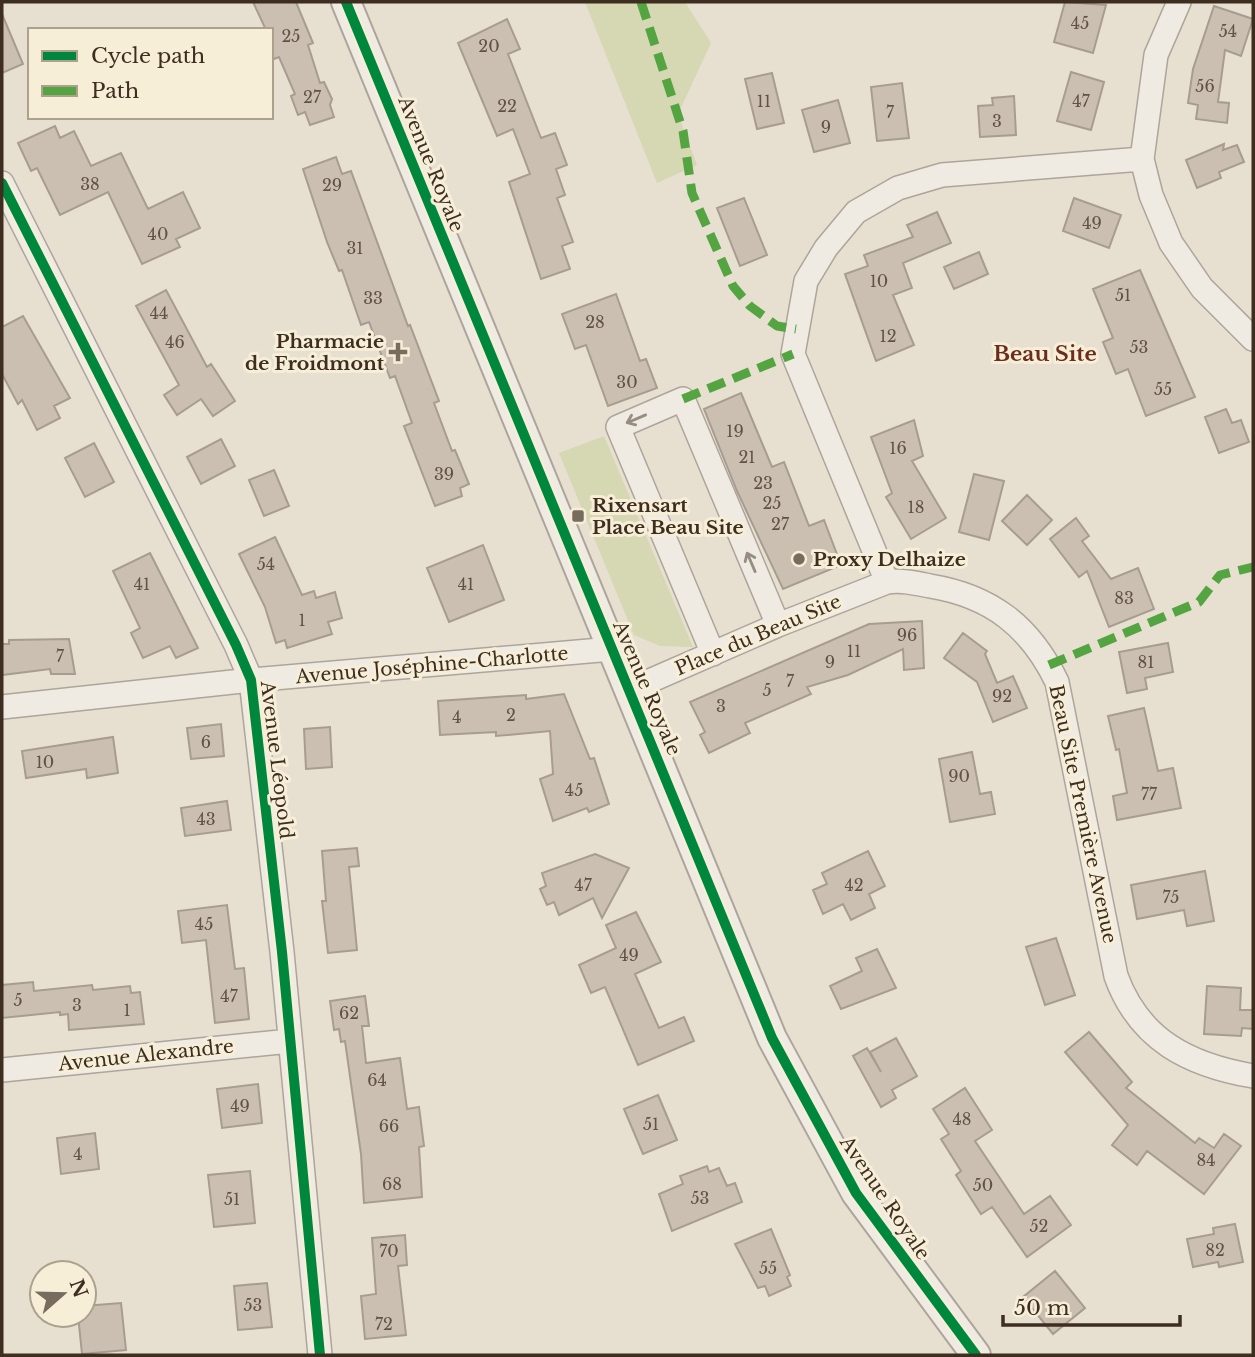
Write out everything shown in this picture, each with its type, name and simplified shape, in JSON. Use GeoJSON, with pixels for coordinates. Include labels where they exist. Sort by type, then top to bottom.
{"type":"FeatureCollection","features":[{"type":"Feature","properties":{"kind":"street","name":"Avenue Royale"},"geometry":{"type":"LineString","coordinates":[[346,2],[772,1038],[806,1106],[856,1192],[976,1355]]}},
{"type":"Feature","properties":{"kind":"street"},"geometry":{"type":"LineString","coordinates":[[1179,2],[1156,55],[1142,159],[1151,195],[1171,243],[1202,288],[1253,339]]}},
{"type":"Feature","properties":{"kind":"street"},"geometry":{"type":"LineString","coordinates":[[887,582],[793,354],[806,281],[825,248],[856,212],[898,188],[942,175],[1142,159]]}},
{"type":"Feature","properties":{"kind":"street","name":"Avenue Léopold"},"geometry":{"type":"LineString","coordinates":[[2,183],[236,645],[251,680],[320,1355]]}},
{"type":"Feature","properties":{"kind":"street"},"geometry":{"type":"LineString","coordinates":[[713,654],[618,427],[683,399],[778,625]]}},
{"type":"Feature","properties":{"kind":"street","name":"Beau Site Première Avenue"},"geometry":{"type":"LineString","coordinates":[[887,582],[900,580],[944,588],[982,600],[1018,625],[1040,649],[1057,681],[1064,706],[1116,976],[1125,1002],[1164,1044],[1213,1069],[1253,1076]]}},
{"type":"Feature","properties":{"kind":"street","name":"Place du Beau Site"},"geometry":{"type":"LineString","coordinates":[[629,690],[778,625],[887,582]]}},
{"type":"Feature","properties":{"kind":"street","name":"Avenue Joséphine-Charlotte"},"geometry":{"type":"LineString","coordinates":[[2,707],[251,680],[612,649]]}},
{"type":"Feature","properties":{"kind":"street","name":"Avenue Alexandre"},"geometry":{"type":"LineString","coordinates":[[2,1070],[290,1041]]}},
{"type":"Feature","properties":{"kind":"green space"},"geometry":{"type":"Polygon","coordinates":[[[585,2],[685,2],[711,43],[678,114],[697,165],[657,183],[585,2]]]}},
{"type":"Feature","properties":{"kind":"green space"},"geometry":{"type":"Polygon","coordinates":[[[604,436],[693,647],[660,646],[634,635],[559,453],[604,436]]]}},
{"type":"Feature","properties":{"kind":"building"},"geometry":{"type":"Polygon","coordinates":[[[253,2],[296,2],[313,43],[308,45],[320,83],[324,82],[332,99],[330,105],[334,117],[310,125],[305,112],[298,115],[291,96],[295,94],[279,57],[273,59],[273,28],[265,28],[253,2]]]}},
{"type":"Feature","properties":{"kind":"building"},"geometry":{"type":"Polygon","coordinates":[[[1065,2],[1106,5],[1093,53],[1054,42],[1065,2]]]}},
{"type":"Feature","properties":{"kind":"building"},"geometry":{"type":"Polygon","coordinates":[[[1214,6],[1253,19],[1241,56],[1225,50],[1218,102],[1229,103],[1227,123],[1196,119],[1198,105],[1188,103],[1193,69],[1214,6]]]}},
{"type":"Feature","properties":{"kind":"building"},"geometry":{"type":"Polygon","coordinates":[[[2,14],[23,64],[2,73],[2,14]]]}},
{"type":"Feature","properties":{"kind":"building"},"geometry":{"type":"Polygon","coordinates":[[[507,19],[520,49],[508,54],[541,138],[555,133],[567,165],[556,169],[565,195],[557,198],[573,242],[562,246],[570,269],[541,279],[509,182],[530,174],[513,129],[497,136],[458,43],[507,19]]]}},
{"type":"Feature","properties":{"kind":"building"},"geometry":{"type":"Polygon","coordinates":[[[1071,72],[1104,82],[1091,130],[1057,121],[1071,72]]]}},
{"type":"Feature","properties":{"kind":"building"},"geometry":{"type":"Polygon","coordinates":[[[772,73],[784,123],[757,129],[745,79],[772,73]]]}},
{"type":"Feature","properties":{"kind":"building"},"geometry":{"type":"Polygon","coordinates":[[[902,83],[909,138],[877,141],[871,87],[902,83]]]}},
{"type":"Feature","properties":{"kind":"building"},"geometry":{"type":"Polygon","coordinates":[[[1014,96],[1016,135],[980,137],[978,106],[993,105],[992,98],[1014,96]]]}},
{"type":"Feature","properties":{"kind":"building"},"geometry":{"type":"Polygon","coordinates":[[[838,100],[850,143],[814,152],[802,110],[838,100]]]}},
{"type":"Feature","properties":{"kind":"building"},"geometry":{"type":"Polygon","coordinates":[[[55,126],[60,138],[74,131],[91,166],[121,153],[148,209],[183,192],[200,228],[176,239],[180,247],[142,264],[108,192],[60,215],[37,168],[31,171],[18,143],[55,126]]]}},
{"type":"Feature","properties":{"kind":"building"},"geometry":{"type":"Polygon","coordinates":[[[1224,144],[1223,150],[1237,145],[1244,162],[1219,172],[1221,178],[1197,188],[1186,160],[1224,144]]]}},
{"type":"Feature","properties":{"kind":"building"},"geometry":{"type":"Polygon","coordinates":[[[336,157],[342,174],[351,171],[408,326],[410,325],[439,401],[434,403],[452,451],[455,450],[469,484],[460,488],[462,496],[435,506],[404,426],[412,423],[395,376],[390,378],[369,322],[361,325],[342,270],[339,271],[327,242],[303,169],[336,157]]]}},
{"type":"Feature","properties":{"kind":"building"},"geometry":{"type":"Polygon","coordinates":[[[744,198],[767,255],[740,266],[717,208],[744,198]]]}},
{"type":"Feature","properties":{"kind":"building"},"geometry":{"type":"Polygon","coordinates":[[[1074,198],[1121,215],[1109,248],[1063,231],[1074,198]]]}},
{"type":"Feature","properties":{"kind":"building"},"geometry":{"type":"Polygon","coordinates":[[[937,212],[951,243],[903,263],[912,288],[893,295],[914,345],[876,361],[845,274],[868,266],[864,255],[913,237],[907,225],[937,212]]]}},
{"type":"Feature","properties":{"kind":"building"},"geometry":{"type":"Polygon","coordinates":[[[979,252],[988,274],[954,289],[944,267],[979,252]]]}},
{"type":"Feature","properties":{"kind":"building"},"geometry":{"type":"Polygon","coordinates":[[[1140,270],[1195,397],[1146,416],[1128,369],[1116,374],[1103,342],[1113,338],[1093,289],[1140,270]]]}},
{"type":"Feature","properties":{"kind":"building"},"geometry":{"type":"Polygon","coordinates":[[[166,290],[207,367],[211,364],[235,401],[213,416],[201,399],[177,415],[164,395],[179,385],[136,306],[166,290]]]}},
{"type":"Feature","properties":{"kind":"building"},"geometry":{"type":"Polygon","coordinates":[[[616,294],[640,361],[646,359],[657,388],[608,406],[586,345],[575,349],[562,314],[616,294]]]}},
{"type":"Feature","properties":{"kind":"building"},"geometry":{"type":"Polygon","coordinates":[[[23,316],[70,398],[54,406],[60,418],[37,430],[22,400],[18,404],[2,374],[2,327],[23,316]]]}},
{"type":"Feature","properties":{"kind":"building"},"geometry":{"type":"Polygon","coordinates":[[[741,393],[772,467],[784,462],[809,526],[824,520],[841,565],[783,589],[737,491],[704,409],[741,393]]]}},
{"type":"Feature","properties":{"kind":"building"},"geometry":{"type":"Polygon","coordinates":[[[1226,409],[1232,423],[1241,420],[1249,442],[1219,453],[1205,417],[1226,409]]]}},
{"type":"Feature","properties":{"kind":"building"},"geometry":{"type":"Polygon","coordinates":[[[914,420],[923,456],[912,461],[946,518],[911,539],[886,497],[892,493],[871,437],[914,420]]]}},
{"type":"Feature","properties":{"kind":"building"},"geometry":{"type":"Polygon","coordinates":[[[221,439],[235,466],[201,484],[187,457],[221,439]]]}},
{"type":"Feature","properties":{"kind":"building"},"geometry":{"type":"Polygon","coordinates":[[[94,443],[114,482],[85,497],[65,458],[94,443]]]}},
{"type":"Feature","properties":{"kind":"building"},"geometry":{"type":"Polygon","coordinates":[[[274,470],[289,506],[264,516],[249,480],[274,470]]]}},
{"type":"Feature","properties":{"kind":"building"},"geometry":{"type":"Polygon","coordinates":[[[974,474],[1004,481],[989,540],[959,532],[974,474]]]}},
{"type":"Feature","properties":{"kind":"building"},"geometry":{"type":"Polygon","coordinates":[[[1027,495],[1052,520],[1027,545],[1002,521],[1027,495]]]}},
{"type":"Feature","properties":{"kind":"building"},"geometry":{"type":"Polygon","coordinates":[[[1076,518],[1089,536],[1082,541],[1111,579],[1138,568],[1154,609],[1109,627],[1087,571],[1079,577],[1050,539],[1076,518]]]}},
{"type":"Feature","properties":{"kind":"building"},"geometry":{"type":"Polygon","coordinates":[[[275,537],[302,595],[314,591],[316,598],[335,592],[342,618],[328,622],[332,634],[287,648],[285,640],[276,643],[265,607],[239,554],[275,537]]]}},
{"type":"Feature","properties":{"kind":"building"},"geometry":{"type":"Polygon","coordinates":[[[483,545],[504,600],[449,622],[427,568],[483,545]]]}},
{"type":"Feature","properties":{"kind":"building"},"geometry":{"type":"Polygon","coordinates":[[[150,553],[198,648],[176,658],[170,646],[143,658],[131,633],[140,628],[113,571],[150,553]]]}},
{"type":"Feature","properties":{"kind":"building"},"geometry":{"type":"Polygon","coordinates":[[[922,621],[924,668],[904,670],[903,649],[848,675],[807,687],[811,694],[745,723],[750,733],[709,753],[700,735],[705,732],[690,702],[869,624],[922,621]]]}},
{"type":"Feature","properties":{"kind":"building"},"geometry":{"type":"Polygon","coordinates":[[[963,633],[987,651],[985,654],[997,683],[1013,676],[1027,708],[993,722],[977,682],[944,658],[963,633]]]}},
{"type":"Feature","properties":{"kind":"building"},"geometry":{"type":"Polygon","coordinates":[[[69,639],[75,674],[51,674],[50,669],[2,675],[2,644],[9,644],[9,640],[69,639]]]}},
{"type":"Feature","properties":{"kind":"building"},"geometry":{"type":"Polygon","coordinates":[[[1168,643],[1173,672],[1145,678],[1147,689],[1127,693],[1119,652],[1168,643]]]}},
{"type":"Feature","properties":{"kind":"building"},"geometry":{"type":"Polygon","coordinates":[[[564,694],[590,759],[594,758],[609,804],[589,812],[587,808],[553,821],[540,779],[553,774],[550,731],[496,736],[496,732],[440,735],[438,701],[526,695],[526,699],[564,694]]]}},
{"type":"Feature","properties":{"kind":"building"},"geometry":{"type":"Polygon","coordinates":[[[1144,708],[1158,771],[1173,768],[1181,808],[1117,820],[1113,796],[1127,793],[1119,749],[1116,750],[1108,716],[1144,708]]]}},
{"type":"Feature","properties":{"kind":"building"},"geometry":{"type":"Polygon","coordinates":[[[221,724],[224,756],[191,759],[187,728],[221,724]]]}},
{"type":"Feature","properties":{"kind":"building"},"geometry":{"type":"Polygon","coordinates":[[[330,727],[332,767],[306,769],[304,729],[330,727]]]}},
{"type":"Feature","properties":{"kind":"building"},"geometry":{"type":"Polygon","coordinates":[[[113,737],[118,773],[87,778],[86,769],[26,778],[22,751],[113,737]]]}},
{"type":"Feature","properties":{"kind":"building"},"geometry":{"type":"Polygon","coordinates":[[[972,752],[980,794],[991,792],[995,814],[950,822],[939,759],[972,752]]]}},
{"type":"Feature","properties":{"kind":"building"},"geometry":{"type":"Polygon","coordinates":[[[227,801],[231,830],[185,836],[181,808],[227,801]]]}},
{"type":"Feature","properties":{"kind":"building"},"geometry":{"type":"Polygon","coordinates":[[[357,848],[359,866],[349,867],[357,950],[328,953],[322,901],[326,901],[322,851],[357,848]]]}},
{"type":"Feature","properties":{"kind":"building"},"geometry":{"type":"Polygon","coordinates":[[[868,851],[885,886],[869,894],[875,908],[851,920],[843,904],[823,914],[813,890],[827,884],[822,873],[868,851]]]}},
{"type":"Feature","properties":{"kind":"building"},"geometry":{"type":"Polygon","coordinates":[[[595,854],[629,868],[602,918],[593,898],[559,915],[554,902],[547,905],[540,889],[546,886],[542,873],[595,854]]]}},
{"type":"Feature","properties":{"kind":"building"},"geometry":{"type":"Polygon","coordinates":[[[1205,871],[1214,921],[1187,926],[1184,910],[1137,919],[1131,885],[1205,871]]]}},
{"type":"Feature","properties":{"kind":"building"},"geometry":{"type":"Polygon","coordinates":[[[227,905],[235,969],[244,968],[249,1019],[215,1023],[206,940],[182,943],[178,911],[227,905]]]}},
{"type":"Feature","properties":{"kind":"building"},"geometry":{"type":"Polygon","coordinates":[[[636,912],[661,962],[635,974],[659,1028],[684,1017],[694,1041],[638,1065],[605,987],[591,993],[579,965],[616,948],[606,925],[636,912]]]}},
{"type":"Feature","properties":{"kind":"building"},"geometry":{"type":"Polygon","coordinates":[[[1056,938],[1075,995],[1045,1005],[1026,947],[1056,938]]]}},
{"type":"Feature","properties":{"kind":"building"},"geometry":{"type":"Polygon","coordinates":[[[877,949],[896,988],[841,1009],[830,986],[862,971],[856,958],[877,949]]]}},
{"type":"Feature","properties":{"kind":"building"},"geometry":{"type":"Polygon","coordinates":[[[33,982],[34,991],[92,985],[93,990],[130,986],[131,993],[140,992],[144,1024],[69,1030],[68,1014],[60,1015],[60,1012],[2,1018],[2,985],[33,982]]]}},
{"type":"Feature","properties":{"kind":"building"},"geometry":{"type":"Polygon","coordinates":[[[1207,986],[1241,988],[1240,1010],[1253,1010],[1253,1029],[1242,1028],[1241,1036],[1204,1034],[1207,986]]]}},
{"type":"Feature","properties":{"kind":"building"},"geometry":{"type":"Polygon","coordinates":[[[365,996],[369,1026],[362,1026],[366,1063],[400,1058],[407,1109],[419,1107],[424,1146],[419,1147],[422,1197],[364,1203],[361,1154],[345,1041],[341,1042],[339,1029],[334,1030],[330,1001],[365,996]]]}},
{"type":"Feature","properties":{"kind":"building"},"geometry":{"type":"Polygon","coordinates":[[[1089,1032],[1132,1082],[1126,1088],[1195,1143],[1199,1138],[1214,1148],[1224,1134],[1241,1146],[1204,1194],[1147,1151],[1137,1165],[1112,1145],[1128,1125],[1065,1052],[1089,1032]]]}},
{"type":"Feature","properties":{"kind":"building"},"geometry":{"type":"Polygon","coordinates":[[[896,1038],[917,1076],[892,1090],[896,1098],[881,1107],[853,1056],[867,1048],[881,1072],[870,1052],[896,1038]]]}},
{"type":"Feature","properties":{"kind":"building"},"geometry":{"type":"Polygon","coordinates":[[[258,1084],[262,1123],[222,1128],[217,1089],[258,1084]]]}},
{"type":"Feature","properties":{"kind":"building"},"geometry":{"type":"Polygon","coordinates":[[[965,1088],[992,1130],[975,1141],[1024,1214],[1050,1196],[1071,1225],[1027,1257],[992,1207],[981,1214],[956,1175],[961,1171],[941,1139],[949,1134],[933,1109],[965,1088]]]}},
{"type":"Feature","properties":{"kind":"building"},"geometry":{"type":"Polygon","coordinates":[[[658,1095],[677,1140],[643,1154],[624,1109],[658,1095]]]}},
{"type":"Feature","properties":{"kind":"building"},"geometry":{"type":"Polygon","coordinates":[[[95,1133],[99,1169],[61,1174],[57,1138],[95,1133]]]}},
{"type":"Feature","properties":{"kind":"building"},"geometry":{"type":"Polygon","coordinates":[[[707,1166],[709,1172],[719,1168],[727,1186],[735,1183],[742,1202],[672,1231],[659,1194],[683,1184],[680,1176],[707,1166]]]}},
{"type":"Feature","properties":{"kind":"building"},"geometry":{"type":"Polygon","coordinates":[[[250,1171],[255,1223],[214,1227],[208,1175],[250,1171]]]}},
{"type":"Feature","properties":{"kind":"building"},"geometry":{"type":"Polygon","coordinates":[[[1235,1224],[1243,1262],[1219,1267],[1218,1262],[1193,1267],[1187,1239],[1214,1234],[1213,1228],[1235,1224]]]}},
{"type":"Feature","properties":{"kind":"building"},"geometry":{"type":"Polygon","coordinates":[[[771,1229],[790,1275],[787,1277],[791,1286],[769,1296],[765,1286],[758,1288],[735,1244],[771,1229]]]}},
{"type":"Feature","properties":{"kind":"building"},"geometry":{"type":"Polygon","coordinates":[[[405,1235],[407,1265],[398,1266],[406,1335],[365,1339],[361,1296],[376,1294],[372,1238],[405,1235]]]}},
{"type":"Feature","properties":{"kind":"building"},"geometry":{"type":"Polygon","coordinates":[[[1055,1271],[1085,1308],[1053,1334],[1023,1297],[1055,1271]]]}},
{"type":"Feature","properties":{"kind":"building"},"geometry":{"type":"Polygon","coordinates":[[[267,1283],[272,1327],[238,1330],[234,1286],[267,1283]]]}},
{"type":"Feature","properties":{"kind":"building"},"geometry":{"type":"Polygon","coordinates":[[[121,1303],[126,1350],[82,1354],[79,1329],[98,1329],[98,1305],[121,1303]]]}},
{"type":"Feature","properties":{"kind":"marked path"},"geometry":{"type":"LineString","coordinates":[[641,2],[683,131],[692,193],[733,286],[750,306],[777,326],[796,329]]}},
{"type":"Feature","properties":{"kind":"marked path"},"geometry":{"type":"LineString","coordinates":[[683,399],[793,354]]}},
{"type":"Feature","properties":{"kind":"marked path"},"geometry":{"type":"LineString","coordinates":[[1049,665],[1199,602],[1220,575],[1253,567]]}},
{"type":"Feature","properties":{"kind":"cycle path"},"geometry":{"type":"LineString","coordinates":[[346,2],[772,1038],[856,1193],[976,1355]]}},
{"type":"Feature","properties":{"kind":"cycle path"},"geometry":{"type":"LineString","coordinates":[[2,183],[236,645],[251,680],[282,952],[320,1355]]}},
{"type":"Feature","properties":{"kind":"place","name":"Pharmacie de Froidmont"},"geometry":{"type":"Point","coordinates":[398,352]}},
{"type":"Feature","properties":{"kind":"place","name":"Rixensart Place Beau Site"},"geometry":{"type":"Point","coordinates":[578,516]}},
{"type":"Feature","properties":{"kind":"place","name":"Proxy Delhaize"},"geometry":{"type":"Point","coordinates":[799,559]}},
{"type":"Feature","properties":{"kind":"district","name":"Beau Site"},"geometry":{"type":"Point","coordinates":[1045,354]}}]}
